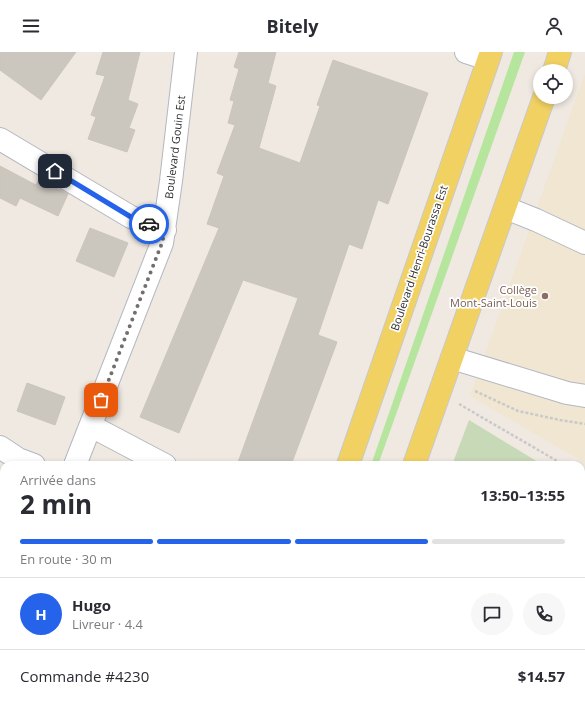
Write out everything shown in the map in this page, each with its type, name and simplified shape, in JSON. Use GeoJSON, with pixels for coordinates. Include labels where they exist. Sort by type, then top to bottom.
{"type":"FeatureCollection","features":[{"type":"Feature","properties":{"kind":"main road"},"geometry":{"type":"LineString","coordinates":[[556,64],[560,52]]}},
{"type":"Feature","properties":{"kind":"main road","name":"Boulevard Henri-Bourassa Est"},"geometry":{"type":"LineString","coordinates":[[349,461],[490,56]]}},
{"type":"Feature","properties":{"kind":"main road"},"geometry":{"type":"LineString","coordinates":[[415,461],[542,104]]}},
{"type":"Feature","properties":{"kind":"street","name":"Boulevard Gouin Est"},"geometry":{"type":"LineString","coordinates":[[77,461],[158,255],[165,230],[186,52]]}},
{"type":"Feature","properties":{"kind":"street"},"geometry":{"type":"LineString","coordinates":[[466,52],[490,56]]}},
{"type":"Feature","properties":{"kind":"street"},"geometry":{"type":"LineString","coordinates":[[0,139],[131,217],[165,230]]}},
{"type":"Feature","properties":{"kind":"street"},"geometry":{"type":"LineString","coordinates":[[506,208],[585,243]]}},
{"type":"Feature","properties":{"kind":"street"},"geometry":{"type":"LineString","coordinates":[[452,358],[567,393],[585,396]]}},
{"type":"Feature","properties":{"kind":"street"},"geometry":{"type":"LineString","coordinates":[[91,426],[157,461]]}},
{"type":"Feature","properties":{"kind":"street"},"geometry":{"type":"LineString","coordinates":[[0,447],[25,461]]}},
{"type":"Feature","properties":{"kind":"path"},"geometry":{"type":"LineString","coordinates":[[476,391],[518,411],[585,424]]}},
{"type":"Feature","properties":{"kind":"path"},"geometry":{"type":"LineString","coordinates":[[463,406],[557,461]]}},
{"type":"Feature","properties":{"kind":"shaded area","name":"Collège Mont-Saint-Louis"},"geometry":{"type":"Polygon","coordinates":[[[585,73],[585,461],[582,461],[470,396],[585,73]]]}},
{"type":"Feature","properties":{"kind":"green space"},"geometry":{"type":"Polygon","coordinates":[[[514,52],[525,52],[379,461],[372,461],[514,52]]]}},
{"type":"Feature","properties":{"kind":"green space"},"geometry":{"type":"Polygon","coordinates":[[[469,420],[536,461],[454,461],[469,420]]]}},
{"type":"Feature","properties":{"kind":"building"},"geometry":{"type":"Polygon","coordinates":[[[0,52],[76,52],[41,100],[0,70],[0,52]]]}},
{"type":"Feature","properties":{"kind":"building"},"geometry":{"type":"Polygon","coordinates":[[[103,52],[140,52],[128,100],[138,104],[129,128],[135,130],[127,152],[88,139],[96,117],[91,115],[105,76],[96,74],[103,52]]]}},
{"type":"Feature","properties":{"kind":"building"},"geometry":{"type":"Polygon","coordinates":[[[239,52],[276,52],[268,83],[276,86],[259,148],[300,163],[320,106],[317,105],[333,60],[428,93],[388,204],[378,200],[362,249],[349,244],[318,335],[337,342],[292,461],[238,461],[298,298],[243,280],[179,433],[140,417],[219,228],[207,224],[224,176],[217,173],[235,125],[228,123],[234,101],[230,100],[239,69],[234,67],[239,52]]]}},
{"type":"Feature","properties":{"kind":"building"},"geometry":{"type":"Polygon","coordinates":[[[0,166],[36,185],[39,179],[68,194],[58,216],[20,198],[16,206],[0,198],[0,166]]]}},
{"type":"Feature","properties":{"kind":"building"},"geometry":{"type":"Polygon","coordinates":[[[90,228],[128,243],[114,277],[76,261],[90,228]]]}},
{"type":"Feature","properties":{"kind":"building"},"geometry":{"type":"Polygon","coordinates":[[[27,383],[65,397],[55,425],[17,411],[27,383]]]}},
{"type":"Feature","properties":{"kind":"way so far"},"geometry":{"type":"LineString","coordinates":[[101,400],[162,243],[165,230],[149,224]]}},
{"type":"Feature","properties":{"kind":"place","name":"Collège Mont-Saint-Louis"},"geometry":{"type":"Point","coordinates":[545,296]}},
{"type":"Feature","properties":{"kind":"route"},"geometry":{"type":"LineString","coordinates":[[55,171],[131,217],[149,224]]}}]}
